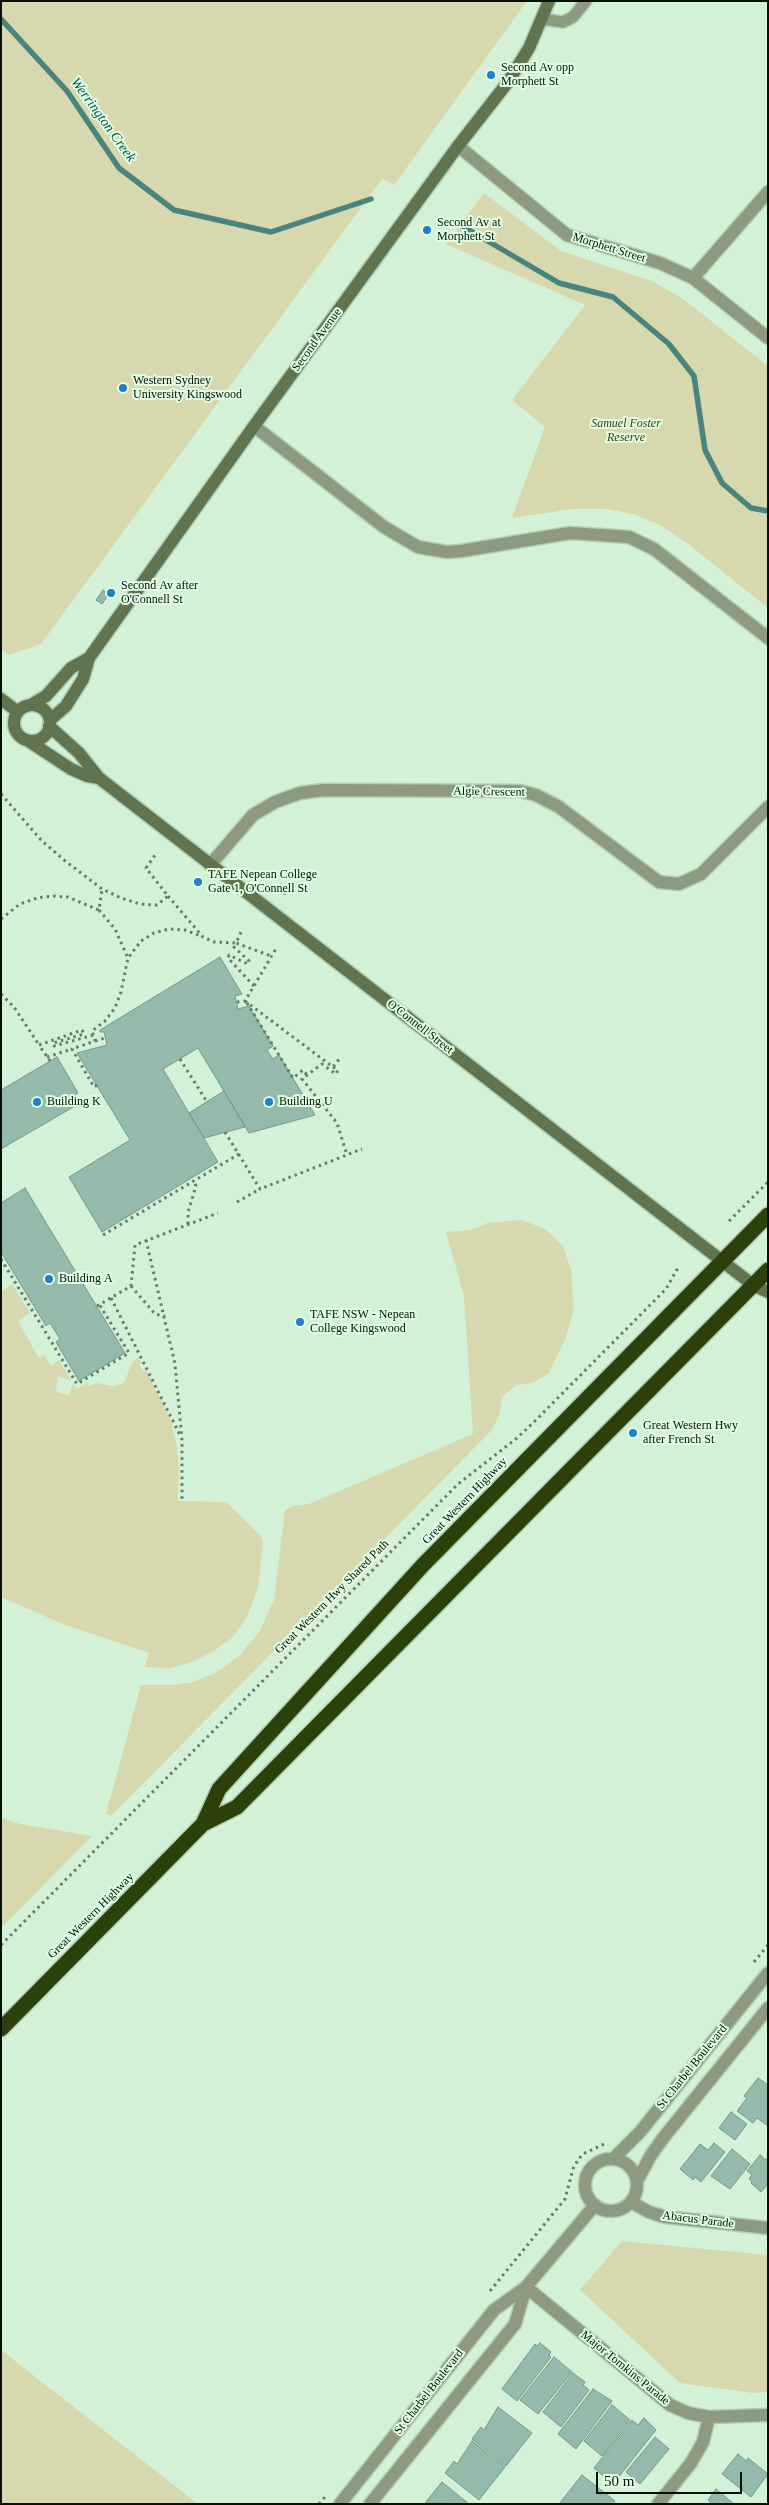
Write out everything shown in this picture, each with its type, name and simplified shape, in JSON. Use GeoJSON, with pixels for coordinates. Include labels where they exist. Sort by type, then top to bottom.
{"type":"FeatureCollection","features":[{"type":"Feature","properties":{"kind":"highway","name":"Great Western Highway"},"geometry":{"type":"LineString","coordinates":[[1,2029],[203,1824],[219,1789],[423,1565],[768,1215]]}},
{"type":"Feature","properties":{"kind":"highway","name":"Great Western Highway"},"geometry":{"type":"LineString","coordinates":[[203,1824],[238,1808],[747,1280],[768,1270]]}},
{"type":"Feature","properties":{"kind":"street","name":"Second Avenue"},"geometry":{"type":"LineString","coordinates":[[50,723],[66,706],[84,680],[89,658],[254,426],[515,71],[550,1]]}},
{"type":"Feature","properties":{"kind":"street","name":"Morphett Street"},"geometry":{"type":"LineString","coordinates":[[458,146],[567,234],[660,263],[693,278],[768,338]]}},
{"type":"Feature","properties":{"kind":"street"},"geometry":{"type":"LineString","coordinates":[[693,278],[768,192]]}},
{"type":"Feature","properties":{"kind":"street"},"geometry":{"type":"LineString","coordinates":[[254,426],[384,527],[418,547],[446,552],[570,533],[629,537],[654,549],[768,638]]}},
{"type":"Feature","properties":{"kind":"street","name":"Second Avenue"},"geometry":{"type":"LineString","coordinates":[[31,705],[46,696],[71,668],[89,658]]}},
{"type":"Feature","properties":{"kind":"street"},"geometry":{"type":"LineString","coordinates":[[1,699],[18,712]]}},
{"type":"Feature","properties":{"kind":"street"},"geometry":{"type":"LineString","coordinates":[[31,705],[42,708],[50,723],[41,738],[27,740],[21,736],[15,727],[18,712],[31,705]]}},
{"type":"Feature","properties":{"kind":"street","name":"O'Connell Street"},"geometry":{"type":"LineString","coordinates":[[50,723],[80,753],[99,778],[722,1261],[747,1280],[768,1292]]}},
{"type":"Feature","properties":{"kind":"street","name":"O'Connell Street"},"geometry":{"type":"LineString","coordinates":[[27,740],[71,769],[87,776],[99,778]]}},
{"type":"Feature","properties":{"kind":"street","name":"Algie Crescent"},"geometry":{"type":"LineString","coordinates":[[210,865],[253,815],[275,802],[300,793],[324,790],[520,792],[536,795],[559,807],[659,882],[679,884],[701,874],[768,807]]}},
{"type":"Feature","properties":{"kind":"street","name":"St Charbel Boulevard"},"geometry":{"type":"LineString","coordinates":[[613,2159],[640,2132],[768,1973]]}},
{"type":"Feature","properties":{"kind":"street","name":"St Charbel Boulevard"},"geometry":{"type":"LineString","coordinates":[[637,2181],[651,2155],[664,2137],[768,2008]]}},
{"type":"Feature","properties":{"kind":"street"},"geometry":{"type":"LineString","coordinates":[[613,2159],[620,2160],[631,2168],[637,2181],[635,2196],[631,2202],[618,2210],[602,2209],[595,2205],[586,2191],[587,2175],[597,2163],[613,2159]]}},
{"type":"Feature","properties":{"kind":"street","name":"Abacus Parade"},"geometry":{"type":"LineString","coordinates":[[631,2202],[649,2212],[666,2216],[768,2228]]}},
{"type":"Feature","properties":{"kind":"street","name":"St Charbel Boulevard"},"geometry":{"type":"LineString","coordinates":[[340,2504],[494,2310],[526,2287],[595,2205]]}},
{"type":"Feature","properties":{"kind":"street","name":"St Charbel Boulevard"},"geometry":{"type":"LineString","coordinates":[[370,2504],[515,2324],[526,2287]]}},
{"type":"Feature","properties":{"kind":"street","name":"Major Tomkins Parade"},"geometry":{"type":"LineString","coordinates":[[526,2287],[670,2405],[688,2413],[709,2417],[768,2415]]}},
{"type":"Feature","properties":{"kind":"street"},"geometry":{"type":"LineString","coordinates":[[658,2504],[691,2463],[703,2442],[709,2417]]}},
{"type":"Feature","properties":{"kind":"lane"},"geometry":{"type":"LineString","coordinates":[[542,19],[563,22],[573,18],[586,1]]}},
{"type":"Feature","properties":{"kind":"path"},"geometry":{"type":"LineString","coordinates":[[1,794],[42,841],[102,889],[140,904],[157,905],[168,896]]}},
{"type":"Feature","properties":{"kind":"path"},"geometry":{"type":"LineString","coordinates":[[155,855],[146,868],[202,938]]}},
{"type":"Feature","properties":{"kind":"path"},"geometry":{"type":"LineString","coordinates":[[99,910],[102,889]]}},
{"type":"Feature","properties":{"kind":"path"},"geometry":{"type":"LineString","coordinates":[[1,919],[20,904],[37,898],[52,896],[68,897],[99,910],[115,929],[128,958]]}},
{"type":"Feature","properties":{"kind":"path"},"geometry":{"type":"LineString","coordinates":[[95,1041],[92,1031],[105,1021],[115,1008],[121,992],[128,958],[141,941],[154,933],[169,929],[185,930],[214,942],[236,943],[272,956]]}},
{"type":"Feature","properties":{"kind":"path"},"geometry":{"type":"LineString","coordinates":[[241,932],[234,947],[249,961],[248,964],[229,955],[228,958],[254,986]]}},
{"type":"Feature","properties":{"kind":"path"},"geometry":{"type":"LineString","coordinates":[[245,1001],[277,947]]}},
{"type":"Feature","properties":{"kind":"path"},"geometry":{"type":"LineString","coordinates":[[1,994],[14,1007],[50,1061]]}},
{"type":"Feature","properties":{"kind":"path"},"geometry":{"type":"LineString","coordinates":[[245,1001],[292,1078],[303,1070],[307,1075]]}},
{"type":"Feature","properties":{"kind":"path"},"geometry":{"type":"LineString","coordinates":[[237,1002],[245,1001],[338,1070],[336,1074],[322,1064],[302,1079],[338,1124],[347,1155]]}},
{"type":"Feature","properties":{"kind":"path"},"geometry":{"type":"LineString","coordinates":[[39,1045],[48,1040],[82,1030],[84,1034],[53,1043],[54,1046],[94,1035]]}},
{"type":"Feature","properties":{"kind":"path"},"geometry":{"type":"LineString","coordinates":[[47,1057],[105,1038]]}},
{"type":"Feature","properties":{"kind":"path"},"geometry":{"type":"LineString","coordinates":[[72,1048],[94,1087],[97,1085]]}},
{"type":"Feature","properties":{"kind":"path"},"geometry":{"type":"LineString","coordinates":[[333,1066],[340,1058]]}},
{"type":"Feature","properties":{"kind":"path"},"geometry":{"type":"LineString","coordinates":[[180,1059],[207,1102]]}},
{"type":"Feature","properties":{"kind":"path"},"geometry":{"type":"LineString","coordinates":[[225,1132],[260,1189]]}},
{"type":"Feature","properties":{"kind":"path"},"geometry":{"type":"LineString","coordinates":[[237,1202],[260,1189],[362,1149]]}},
{"type":"Feature","properties":{"kind":"path"},"geometry":{"type":"LineString","coordinates":[[103,1235],[238,1154]]}},
{"type":"Feature","properties":{"kind":"path"},"geometry":{"type":"LineString","coordinates":[[188,1224],[188,1212],[196,1186],[194,1181]]}},
{"type":"Feature","properties":{"kind":"path"},"geometry":{"type":"LineString","coordinates":[[729,1221],[768,1182]]}},
{"type":"Feature","properties":{"kind":"path"},"geometry":{"type":"LineString","coordinates":[[165,1316],[155,1314],[131,1286],[134,1245],[218,1212]]}},
{"type":"Feature","properties":{"kind":"path"},"geometry":{"type":"LineString","coordinates":[[146,1240],[175,1364],[182,1440],[182,1501]]}},
{"type":"Feature","properties":{"kind":"path"},"geometry":{"type":"LineString","coordinates":[[1,1258],[77,1384],[128,1353],[98,1305],[131,1286]]}},
{"type":"Feature","properties":{"kind":"path","name":"Great Western Hwy Shared Path"},"geometry":{"type":"LineString","coordinates":[[1,1945],[409,1531],[458,1484],[517,1438],[542,1414],[666,1288],[679,1266]]}},
{"type":"Feature","properties":{"kind":"path"},"geometry":{"type":"LineString","coordinates":[[110,1298],[182,1440]]}},
{"type":"Feature","properties":{"kind":"path"},"geometry":{"type":"LineString","coordinates":[[749,1968],[768,1945]]}},
{"type":"Feature","properties":{"kind":"path"},"geometry":{"type":"LineString","coordinates":[[485,2298],[565,2199],[569,2190],[573,2169],[578,2160],[591,2150],[609,2141]]}},
{"type":"Feature","properties":{"kind":"path"},"geometry":{"type":"LineString","coordinates":[[319,2504],[325,2496]]}},
{"type":"Feature","properties":{"kind":"green space","name":"Western Sydney University Kingswood"},"geometry":{"type":"Polygon","coordinates":[[[1,1],[527,1],[394,185],[382,179],[41,644],[9,655],[1,649],[1,1]]]}},
{"type":"Feature","properties":{"kind":"green space","name":"Samuel Foster Reserve"},"geometry":{"type":"Polygon","coordinates":[[[484,193],[561,251],[652,281],[683,299],[768,366],[768,608],[687,543],[660,525],[633,514],[607,509],[573,509],[512,518],[545,427],[512,400],[585,305],[446,244],[484,193]]]}},
{"type":"Feature","properties":{"kind":"green space"},"geometry":{"type":"Polygon","coordinates":[[[522,1220],[545,1229],[563,1246],[571,1270],[574,1308],[565,1340],[549,1373],[533,1383],[516,1385],[502,1397],[499,1416],[491,1431],[112,1815],[106,1814],[141,1685],[174,1685],[193,1682],[217,1672],[239,1656],[260,1631],[274,1600],[285,1510],[292,1506],[309,1504],[473,1434],[464,1296],[446,1232],[471,1230],[487,1223],[522,1220]]]}},
{"type":"Feature","properties":{"kind":"green space"},"geometry":{"type":"Polygon","coordinates":[[[12,1284],[30,1313],[18,1321],[39,1358],[44,1355],[51,1366],[59,1360],[71,1380],[59,1377],[55,1391],[69,1395],[73,1383],[77,1389],[87,1383],[89,1386],[96,1383],[114,1386],[121,1384],[125,1381],[130,1367],[138,1357],[142,1363],[140,1365],[143,1371],[146,1370],[171,1421],[177,1447],[179,1468],[178,1501],[226,1502],[261,1536],[263,1544],[258,1588],[247,1617],[232,1638],[212,1652],[192,1662],[170,1668],[145,1667],[149,1653],[65,1625],[1,1597],[1,1293],[12,1284]]]}},
{"type":"Feature","properties":{"kind":"green space"},"geometry":{"type":"Polygon","coordinates":[[[1,1818],[20,1824],[92,1836],[1,1928],[1,1818]]]}},
{"type":"Feature","properties":{"kind":"green space"},"geometry":{"type":"Polygon","coordinates":[[[622,2241],[768,2255],[768,2392],[753,2393],[680,2383],[580,2290],[622,2241]]]}},
{"type":"Feature","properties":{"kind":"green space"},"geometry":{"type":"Polygon","coordinates":[[[1,2350],[198,2504],[1,2504],[1,2350]]]}},
{"type":"Feature","properties":{"kind":"building"},"geometry":{"type":"Polygon","coordinates":[[[103,590],[109,594],[102,604],[96,600],[103,590]]]}},
{"type":"Feature","properties":{"kind":"building"},"geometry":{"type":"Polygon","coordinates":[[[281,884],[289,890],[285,895],[277,889],[281,884]]]}},
{"type":"Feature","properties":{"kind":"building","name":"Building U"},"geometry":{"type":"Polygon","coordinates":[[[220,957],[242,994],[235,996],[238,1009],[249,1006],[273,1046],[267,1050],[273,1059],[279,1055],[315,1115],[249,1133],[198,1048],[163,1069],[218,1162],[102,1232],[69,1177],[130,1140],[77,1053],[107,1045],[104,1032],[100,1032],[100,1030],[220,957]]]}},
{"type":"Feature","properties":{"kind":"building","name":"Building K"},"geometry":{"type":"Polygon","coordinates":[[[57,1057],[78,1093],[70,1098],[75,1106],[1,1149],[1,1090],[57,1057]]]}},
{"type":"Feature","properties":{"kind":"building"},"geometry":{"type":"Polygon","coordinates":[[[224,1091],[245,1127],[204,1138],[189,1113],[224,1091]]]}},
{"type":"Feature","properties":{"kind":"building","name":"Building A"},"geometry":{"type":"Polygon","coordinates":[[[25,1188],[125,1353],[79,1381],[56,1342],[60,1339],[50,1323],[46,1326],[1,1252],[1,1203],[25,1188]]]}},
{"type":"Feature","properties":{"kind":"building"},"geometry":{"type":"Polygon","coordinates":[[[758,2078],[768,2085],[768,2126],[757,2118],[753,2123],[737,2111],[747,2098],[744,2096],[758,2078]]]}},
{"type":"Feature","properties":{"kind":"building"},"geometry":{"type":"Polygon","coordinates":[[[731,2112],[747,2124],[735,2140],[719,2128],[731,2112]]]}},
{"type":"Feature","properties":{"kind":"building"},"geometry":{"type":"Polygon","coordinates":[[[714,2143],[725,2152],[701,2182],[695,2177],[693,2180],[680,2169],[700,2144],[708,2150],[714,2143]]]}},
{"type":"Feature","properties":{"kind":"building"},"geometry":{"type":"Polygon","coordinates":[[[732,2149],[750,2164],[730,2189],[711,2176],[732,2149]]]}},
{"type":"Feature","properties":{"kind":"building"},"geometry":{"type":"Polygon","coordinates":[[[760,2155],[766,2160],[768,2157],[768,2184],[761,2192],[751,2183],[752,2181],[749,2179],[752,2175],[747,2171],[760,2155]]]}},
{"type":"Feature","properties":{"kind":"building"},"geometry":{"type":"Polygon","coordinates":[[[540,2343],[551,2352],[549,2355],[551,2357],[517,2401],[502,2389],[535,2344],[537,2346],[540,2343]]]}},
{"type":"Feature","properties":{"kind":"building"},"geometry":{"type":"Polygon","coordinates":[[[554,2357],[572,2372],[538,2414],[520,2400],[554,2357]]]}},
{"type":"Feature","properties":{"kind":"building"},"geometry":{"type":"Polygon","coordinates":[[[573,2373],[585,2382],[583,2385],[589,2390],[561,2427],[543,2412],[573,2373]]]}},
{"type":"Feature","properties":{"kind":"building"},"geometry":{"type":"Polygon","coordinates":[[[593,2389],[612,2401],[576,2449],[558,2434],[593,2389]]]}},
{"type":"Feature","properties":{"kind":"building"},"geometry":{"type":"Polygon","coordinates":[[[612,2405],[630,2420],[602,2456],[584,2441],[612,2405]]]}},
{"type":"Feature","properties":{"kind":"building"},"geometry":{"type":"Polygon","coordinates":[[[498,2407],[532,2433],[506,2466],[472,2439],[481,2427],[484,2430],[498,2407]]]}},
{"type":"Feature","properties":{"kind":"building"},"geometry":{"type":"Polygon","coordinates":[[[644,2418],[656,2430],[613,2484],[594,2468],[632,2420],[638,2425],[644,2418]]]}},
{"type":"Feature","properties":{"kind":"building"},"geometry":{"type":"Polygon","coordinates":[[[655,2437],[669,2449],[640,2484],[626,2472],[655,2437]]]}},
{"type":"Feature","properties":{"kind":"building"},"geometry":{"type":"Polygon","coordinates":[[[472,2441],[505,2467],[479,2500],[445,2473],[454,2461],[457,2464],[472,2441]]]}},
{"type":"Feature","properties":{"kind":"building"},"geometry":{"type":"Polygon","coordinates":[[[738,2454],[746,2461],[748,2458],[768,2474],[751,2497],[722,2474],[738,2454]]]}},
{"type":"Feature","properties":{"kind":"building"},"geometry":{"type":"Polygon","coordinates":[[[582,2475],[615,2501],[613,2504],[559,2504],[582,2475]]]}},
{"type":"Feature","properties":{"kind":"building"},"geometry":{"type":"Polygon","coordinates":[[[442,2482],[469,2504],[425,2503],[442,2482]]]}},
{"type":"Feature","properties":{"kind":"building"},"geometry":{"type":"Polygon","coordinates":[[[716,2489],[734,2504],[709,2504],[708,2500],[716,2489]]]}},
{"type":"Feature","properties":{"kind":"waterway","name":"Werrington Creek"},"geometry":{"type":"LineString","coordinates":[[1,19],[67,91],[119,168],[174,210],[271,232],[371,199]]}},
{"type":"Feature","properties":{"kind":"waterway","name":"Werrington Creek"},"geometry":{"type":"LineString","coordinates":[[464,227],[559,283],[613,297],[669,344],[694,376],[705,450],[722,483],[751,508],[768,511]]}},
{"type":"Feature","properties":{"kind":"place","name":"Second Av opp Morphett St"},"geometry":{"type":"Point","coordinates":[491,75]}},
{"type":"Feature","properties":{"kind":"place","name":"Second Av at Morphett St"},"geometry":{"type":"Point","coordinates":[427,230]}},
{"type":"Feature","properties":{"kind":"place","name":"Western Sydney University Kingswood"},"geometry":{"type":"Point","coordinates":[123,388]}},
{"type":"Feature","properties":{"kind":"place","name":"Second Av after O'Connell St"},"geometry":{"type":"Point","coordinates":[111,593]}},
{"type":"Feature","properties":{"kind":"place","name":"TAFE Nepean College Gate 1, O'Connell St"},"geometry":{"type":"Point","coordinates":[198,882]}},
{"type":"Feature","properties":{"kind":"place","name":"Building K"},"geometry":{"type":"Point","coordinates":[37,1102]}},
{"type":"Feature","properties":{"kind":"place","name":"Building U"},"geometry":{"type":"Point","coordinates":[269,1102]}},
{"type":"Feature","properties":{"kind":"place","name":"Building A"},"geometry":{"type":"Point","coordinates":[49,1279]}},
{"type":"Feature","properties":{"kind":"place","name":"TAFE NSW - Nepean College Kingswood"},"geometry":{"type":"Point","coordinates":[300,1322]}},
{"type":"Feature","properties":{"kind":"place","name":"Great Western Hwy after French St"},"geometry":{"type":"Point","coordinates":[633,1433]}}]}
